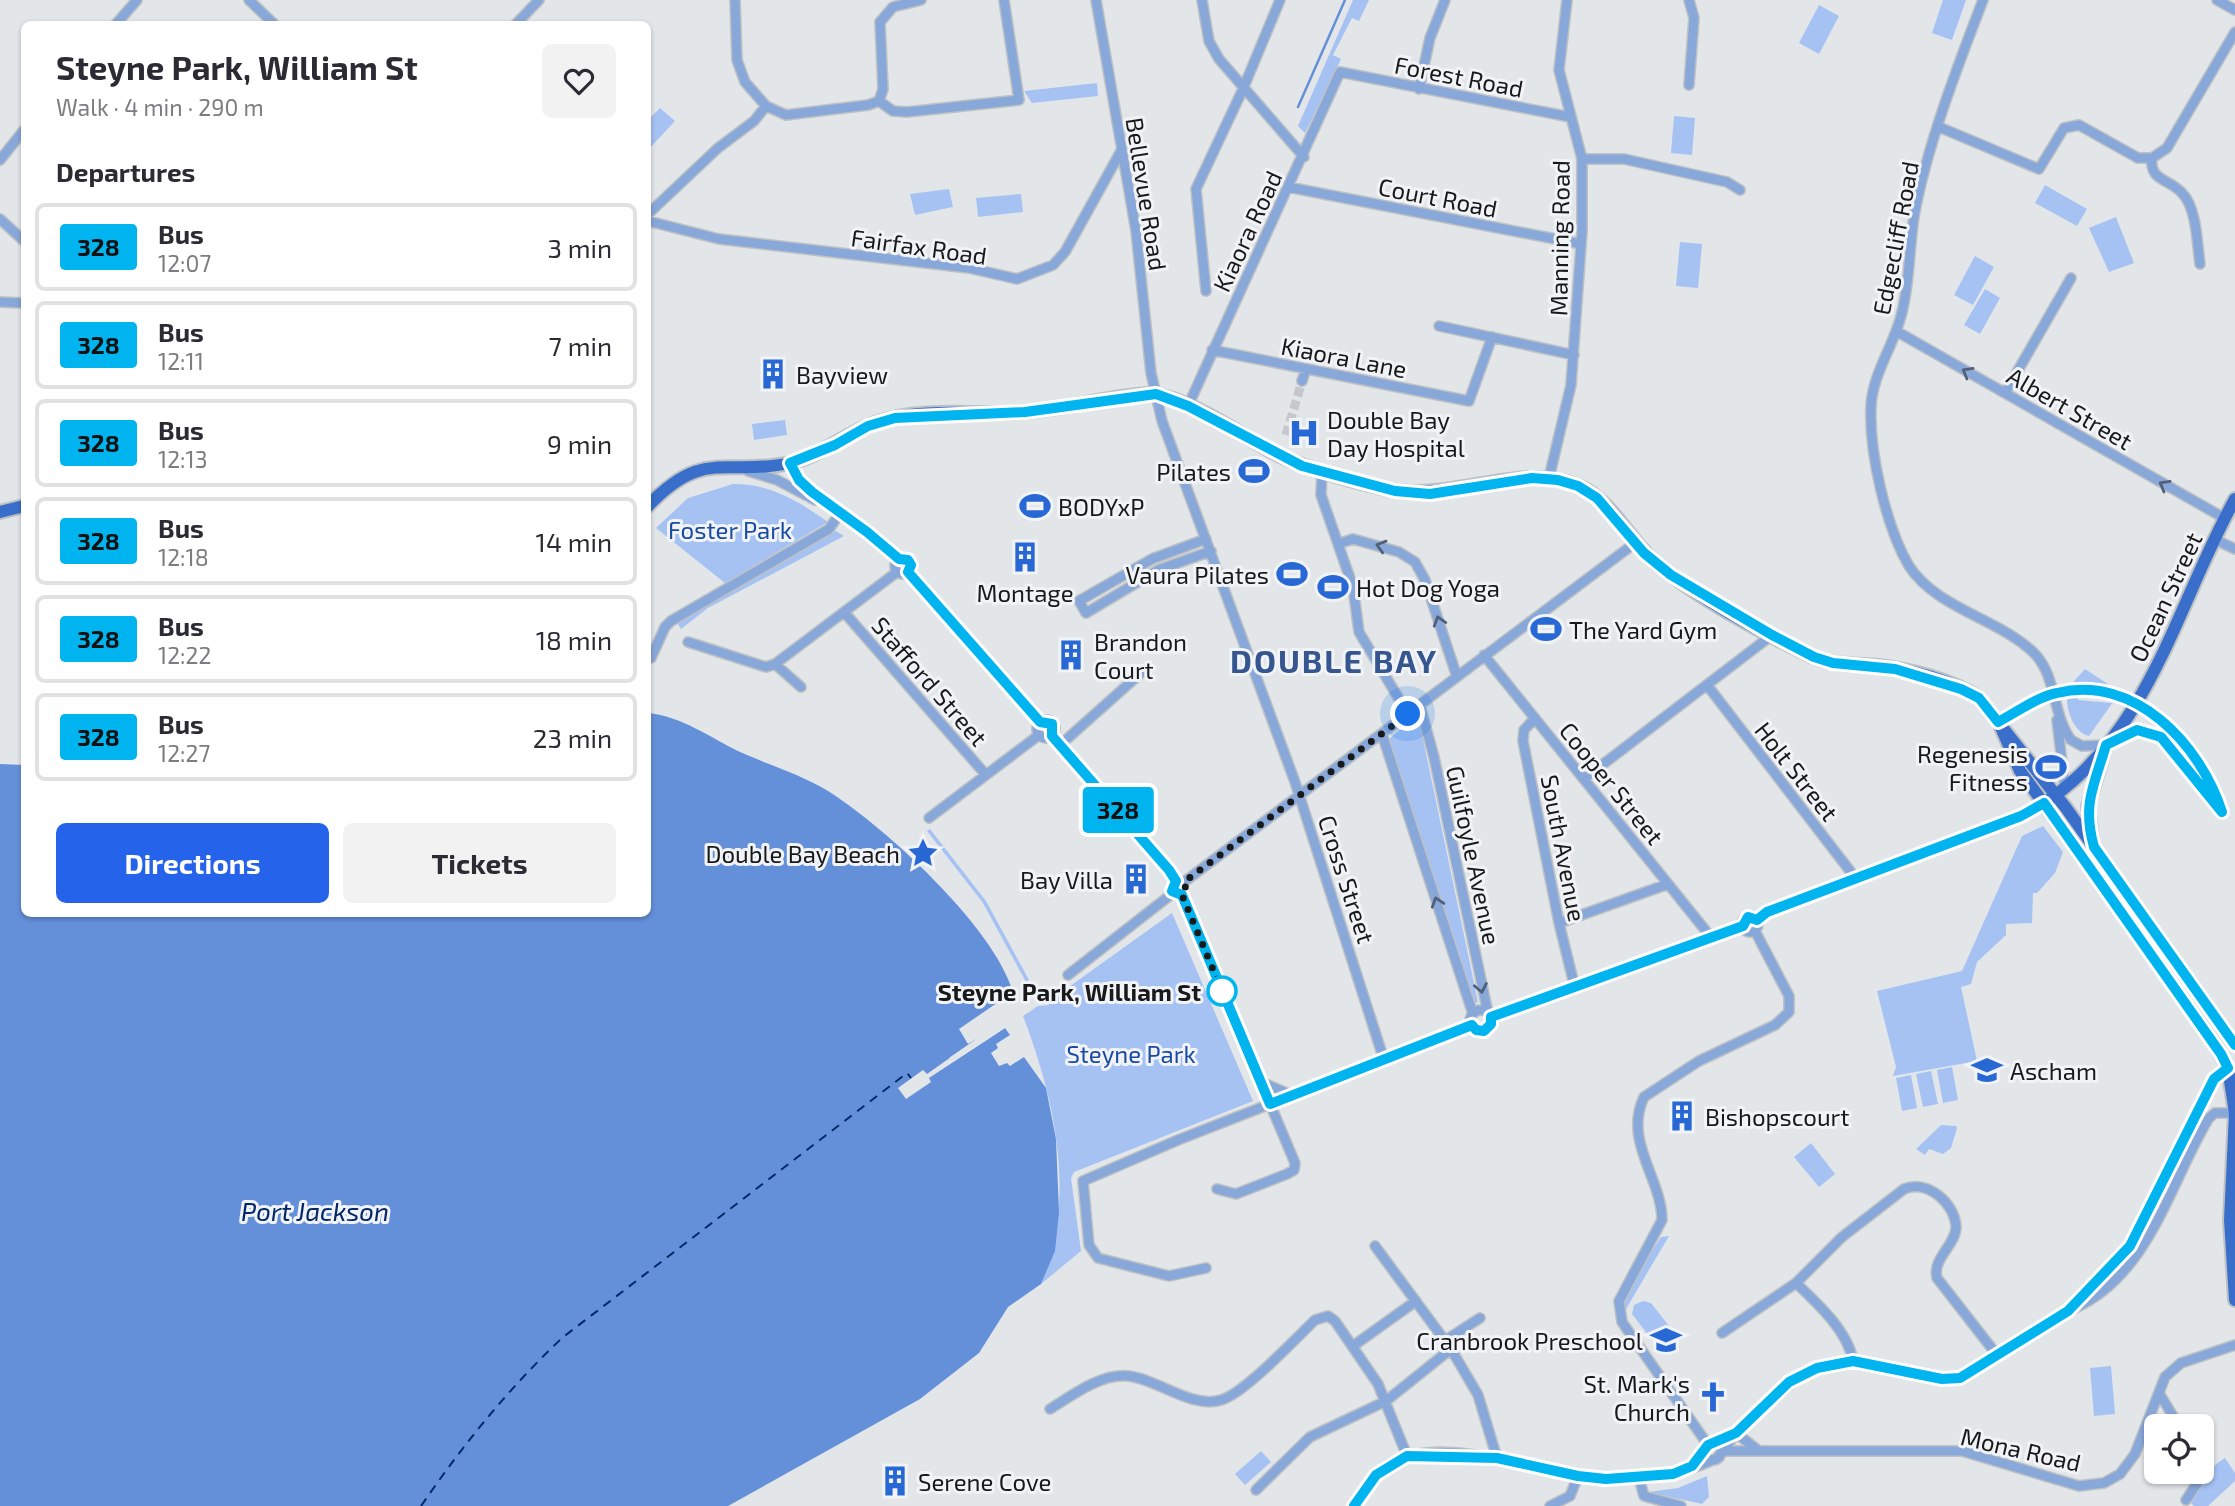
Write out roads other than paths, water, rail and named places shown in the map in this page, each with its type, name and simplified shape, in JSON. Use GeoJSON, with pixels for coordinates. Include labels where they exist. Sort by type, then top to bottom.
{"type":"FeatureCollection","features":[{"type":"Feature","properties":{"kind":"main road"},"geometry":{"type":"LineString","coordinates":[[651,503],[683,476],[729,466],[790,463],[835,445],[868,426],[895,418],[1025,412],[1156,394],[1188,406],[1278,454],[1322,471],[1382,488],[1418,494],[1549,478],[1588,491],[1605,506],[1635,543],[1671,575],[1772,635],[1814,657],[1833,663],[1895,669],[1961,689],[1979,698],[2060,791],[2094,847],[2235,1045]]}},
{"type":"Feature","properties":{"kind":"main road","name":"Ocean Street"},"geometry":{"type":"LineString","coordinates":[[2106,745],[2145,689],[2235,499]]}},
{"type":"Feature","properties":{"kind":"main road"},"geometry":{"type":"LineString","coordinates":[[0,512],[21,507]]}},
{"type":"Feature","properties":{"kind":"main road"},"geometry":{"type":"LineString","coordinates":[[1998,722],[2020,771],[2231,1066],[2235,1113],[2230,1220],[2235,1300]]}},
{"type":"Feature","properties":{"kind":"main road"},"geometry":{"type":"LineString","coordinates":[[2044,803],[2060,791],[2106,745]]}},
{"type":"Feature","properties":{"kind":"main road"},"geometry":{"type":"LineString","coordinates":[[2094,847],[2087,822],[2088,806],[2106,745]]}},
{"type":"Feature","properties":{"kind":"street"},"geometry":{"type":"LineString","coordinates":[[119,21],[137,0]]}},
{"type":"Feature","properties":{"kind":"street"},"geometry":{"type":"LineString","coordinates":[[249,0],[271,21]]}},
{"type":"Feature","properties":{"kind":"street"},"geometry":{"type":"LineString","coordinates":[[519,21],[539,0]]}},
{"type":"Feature","properties":{"kind":"street"},"geometry":{"type":"LineString","coordinates":[[735,0],[737,60],[745,82],[766,106],[786,115],[868,105],[879,101]]}},
{"type":"Feature","properties":{"kind":"street"},"geometry":{"type":"LineString","coordinates":[[879,101],[883,89],[880,22],[893,7],[921,0]]}},
{"type":"Feature","properties":{"kind":"street"},"geometry":{"type":"LineString","coordinates":[[879,101],[893,111],[907,112],[1018,100],[1004,0]]}},
{"type":"Feature","properties":{"kind":"street","name":"Bellevue Road"},"geometry":{"type":"LineString","coordinates":[[1096,0],[1136,231],[1151,373],[1156,394]]}},
{"type":"Feature","properties":{"kind":"street"},"geometry":{"type":"LineString","coordinates":[[1202,0],[1209,41],[1219,60],[1304,158]]}},
{"type":"Feature","properties":{"kind":"street"},"geometry":{"type":"LineString","coordinates":[[1206,291],[1196,189],[1243,89],[1280,0]]}},
{"type":"Feature","properties":{"kind":"street"},"geometry":{"type":"LineString","coordinates":[[1419,89],[1430,38],[1445,0]]}},
{"type":"Feature","properties":{"kind":"street","name":"Manning Road"},"geometry":{"type":"LineString","coordinates":[[1549,478],[1571,385],[1581,244],[1581,159],[1559,70],[1567,0]]}},
{"type":"Feature","properties":{"kind":"street"},"geometry":{"type":"LineString","coordinates":[[1689,0],[1694,18],[1689,85]]}},
{"type":"Feature","properties":{"kind":"street","name":"Edgecliff Road"},"geometry":{"type":"LineString","coordinates":[[1983,0],[1939,127],[1914,218],[1905,298],[1896,331],[1872,393],[1877,468],[1899,545],[1914,573],[1930,588],[2021,642],[2036,655],[2045,668],[2066,733],[2074,743],[2106,745]]}},
{"type":"Feature","properties":{"kind":"street"},"geometry":{"type":"LineString","coordinates":[[2217,0],[2235,10]]}},
{"type":"Feature","properties":{"kind":"street"},"geometry":{"type":"LineString","coordinates":[[1939,127],[2039,169],[2064,128],[2071,125],[2079,125],[2131,155],[2152,158],[2167,148],[2235,32]]}},
{"type":"Feature","properties":{"kind":"street","name":"Forest Road"},"geometry":{"type":"LineString","coordinates":[[1340,72],[1570,117]]}},
{"type":"Feature","properties":{"kind":"street","name":"Kiaora Road"},"geometry":{"type":"LineString","coordinates":[[1188,406],[1288,187],[1304,158],[1340,72]]}},
{"type":"Feature","properties":{"kind":"street"},"geometry":{"type":"LineString","coordinates":[[651,211],[718,148],[754,121],[766,106]]}},
{"type":"Feature","properties":{"kind":"street"},"geometry":{"type":"LineString","coordinates":[[0,160],[21,134]]}},
{"type":"Feature","properties":{"kind":"street","name":"Fairfax Road"},"geometry":{"type":"LineString","coordinates":[[651,222],[719,239],[969,268],[1017,279],[1053,265],[1065,253],[1121,151]]}},
{"type":"Feature","properties":{"kind":"street"},"geometry":{"type":"LineString","coordinates":[[2152,158],[2151,167],[2154,174],[2181,190],[2187,200],[2200,264]]}},
{"type":"Feature","properties":{"kind":"street"},"geometry":{"type":"LineString","coordinates":[[1581,159],[1624,159],[1727,182],[1740,190]]}},
{"type":"Feature","properties":{"kind":"street","name":"Court Road"},"geometry":{"type":"LineString","coordinates":[[1288,187],[1581,244]]}},
{"type":"Feature","properties":{"kind":"street"},"geometry":{"type":"LineString","coordinates":[[0,219],[21,238]]}},
{"type":"Feature","properties":{"kind":"street"},"geometry":{"type":"LineString","coordinates":[[2005,393],[2071,278]]}},
{"type":"Feature","properties":{"kind":"street"},"geometry":{"type":"LineString","coordinates":[[0,302],[21,303]]}},
{"type":"Feature","properties":{"kind":"street"},"geometry":{"type":"LineString","coordinates":[[1439,327],[1574,355]]}},
{"type":"Feature","properties":{"kind":"street","name":"Albert Street"},"geometry":{"type":"LineString","coordinates":[[1896,331],[2224,518]]}},
{"type":"Feature","properties":{"kind":"street","name":"Kiaora Lane"},"geometry":{"type":"LineString","coordinates":[[1212,350],[1469,401],[1492,337]]}},
{"type":"Feature","properties":{"kind":"street"},"geometry":{"type":"LineString","coordinates":[[1302,381],[1306,369]]}},
{"type":"Feature","properties":{"kind":"street","name":"Cross Street"},"geometry":{"type":"LineString","coordinates":[[1156,394],[1162,421],[1300,795],[1384,1060]]}},
{"type":"Feature","properties":{"kind":"street"},"geometry":{"type":"LineString","coordinates":[[790,463],[805,486],[899,559],[910,562],[908,572]]}},
{"type":"Feature","properties":{"kind":"street"},"geometry":{"type":"LineString","coordinates":[[729,466],[777,480],[836,510]]}},
{"type":"Feature","properties":{"kind":"street"},"geometry":{"type":"LineString","coordinates":[[1322,471],[1321,495],[1353,587],[1359,632],[1408,714]]}},
{"type":"Feature","properties":{"kind":"street"},"geometry":{"type":"LineString","coordinates":[[651,658],[665,627],[671,621],[829,529],[836,510]]}},
{"type":"Feature","properties":{"kind":"street"},"geometry":{"type":"LineString","coordinates":[[1206,539],[1150,560],[1079,601],[1086,612],[1156,571],[1211,551]]}},
{"type":"Feature","properties":{"kind":"street"},"geometry":{"type":"LineString","coordinates":[[1338,544],[1353,539],[1376,545],[1406,555],[1419,567],[1457,677]]}},
{"type":"Feature","properties":{"kind":"street"},"geometry":{"type":"LineString","coordinates":[[2214,539],[2235,549]]}},
{"type":"Feature","properties":{"kind":"street"},"geometry":{"type":"LineString","coordinates":[[1180,881],[1420,706],[1635,543]]}},
{"type":"Feature","properties":{"kind":"street"},"geometry":{"type":"LineString","coordinates":[[897,572],[895,566],[899,559]]}},
{"type":"Feature","properties":{"kind":"street"},"geometry":{"type":"LineString","coordinates":[[1150,560],[1156,571]]}},
{"type":"Feature","properties":{"kind":"street"},"geometry":{"type":"LineString","coordinates":[[688,642],[765,667],[775,664],[897,572],[908,572],[1040,722],[1052,724],[1052,736],[1186,890],[1068,975]]}},
{"type":"Feature","properties":{"kind":"street"},"geometry":{"type":"LineString","coordinates":[[1101,588],[1107,600]]}},
{"type":"Feature","properties":{"kind":"street","name":"Stafford Street"},"geometry":{"type":"LineString","coordinates":[[844,612],[986,775]]}},
{"type":"Feature","properties":{"kind":"street"},"geometry":{"type":"LineString","coordinates":[[1585,778],[1772,635]]}},
{"type":"Feature","properties":{"kind":"street","name":"Cooper Street"},"geometry":{"type":"LineString","coordinates":[[1484,655],[1710,936]]}},
{"type":"Feature","properties":{"kind":"street"},"geometry":{"type":"LineString","coordinates":[[775,664],[801,687]]}},
{"type":"Feature","properties":{"kind":"street"},"geometry":{"type":"LineString","coordinates":[[1068,738],[1142,672]]}},
{"type":"Feature","properties":{"kind":"street","name":"Holt Street"},"geometry":{"type":"LineString","coordinates":[[1707,685],[1857,880]]}},
{"type":"Feature","properties":{"kind":"street","name":"Edgecliff Road"},"geometry":{"type":"LineString","coordinates":[[2055,704],[2060,791]]}},
{"type":"Feature","properties":{"kind":"street","name":"Guilfoyle Avenue"},"geometry":{"type":"LineString","coordinates":[[1420,706],[1434,757],[1490,1015]]}},
{"type":"Feature","properties":{"kind":"street","name":"South Avenue"},"geometry":{"type":"LineString","coordinates":[[1535,718],[1524,730],[1523,741],[1559,923],[1575,988]]}},
{"type":"Feature","properties":{"kind":"street"},"geometry":{"type":"LineString","coordinates":[[1040,722],[1037,727],[1039,735],[1045,738],[1052,736]]}},
{"type":"Feature","properties":{"kind":"street","name":"Guilfoyle Avenue"},"geometry":{"type":"LineString","coordinates":[[1382,734],[1473,1014]]}},
{"type":"Feature","properties":{"kind":"street"},"geometry":{"type":"LineString","coordinates":[[929,818],[1039,735]]}},
{"type":"Feature","properties":{"kind":"street"},"geometry":{"type":"LineString","coordinates":[[1716,1459],[1720,1450],[1709,1447],[1622,1322],[1619,1301],[1662,1220],[1640,1147],[1641,1106],[1644,1097],[1699,1061],[1775,1025],[1789,1012],[1789,996],[1755,931],[1757,920],[1767,912],[2021,816],[2044,803]]}},
{"type":"Feature","properties":{"kind":"street"},"geometry":{"type":"LineString","coordinates":[[1559,923],[1668,884]]}},
{"type":"Feature","properties":{"kind":"street"},"geometry":{"type":"LineString","coordinates":[[1177,894],[1296,1163],[1294,1170],[1287,1174],[1236,1194],[1217,1189]]}},
{"type":"Feature","properties":{"kind":"street"},"geometry":{"type":"LineString","coordinates":[[1490,1015],[1491,1024],[1487,1030],[1476,1030],[1472,1025],[1473,1014],[1479,1010],[1490,1015],[1575,988],[1743,926],[1748,917],[1757,920]]}},
{"type":"Feature","properties":{"kind":"street"},"geometry":{"type":"LineString","coordinates":[[1743,926],[1747,931],[1755,931]]}},
{"type":"Feature","properties":{"kind":"street"},"geometry":{"type":"LineString","coordinates":[[1206,1268],[1169,1276],[1104,1261],[1092,1252],[1082,1187],[1087,1178],[1472,1025]]}},
{"type":"Feature","properties":{"kind":"street"},"geometry":{"type":"LineString","coordinates":[[2068,1311],[2130,1246],[2214,1079],[2231,1066]]}},
{"type":"Feature","properties":{"kind":"street"},"geometry":{"type":"LineString","coordinates":[[1261,1082],[1293,1095]]}},
{"type":"Feature","properties":{"kind":"street"},"geometry":{"type":"LineString","coordinates":[[1354,1506],[1376,1475],[1407,1456],[1497,1458],[1578,1476],[1639,1478],[1688,1469],[1716,1459],[1725,1451],[1736,1433],[1796,1377],[1817,1368],[1853,1361],[1952,1380],[2093,1298],[2135,1257],[2209,1118],[2215,1113],[2235,1113]]}},
{"type":"Feature","properties":{"kind":"street"},"geometry":{"type":"LineString","coordinates":[[1723,1333],[1796,1283],[1842,1237],[1910,1187],[1933,1192],[1944,1199],[1954,1216],[1956,1230],[1938,1263],[1937,1278],[1997,1355]]}},
{"type":"Feature","properties":{"kind":"street"},"geometry":{"type":"LineString","coordinates":[[1375,1246],[1448,1344],[1478,1395],[1497,1458]]}},
{"type":"Feature","properties":{"kind":"street"},"geometry":{"type":"LineString","coordinates":[[1796,1283],[1840,1333],[1852,1351],[1853,1361]]}},
{"type":"Feature","properties":{"kind":"street"},"geometry":{"type":"LineString","coordinates":[[1353,1346],[1416,1301]]}},
{"type":"Feature","properties":{"kind":"street"},"geometry":{"type":"LineString","coordinates":[[1049,1409],[1089,1385],[1127,1375],[1199,1400],[1220,1401],[1236,1392],[1315,1320],[1324,1315],[1335,1321],[1386,1401],[1407,1456]]}},
{"type":"Feature","properties":{"kind":"street"},"geometry":{"type":"LineString","coordinates":[[1256,1490],[1310,1437],[1386,1401],[1480,1318]]}},
{"type":"Feature","properties":{"kind":"street","name":"Mona Road"},"geometry":{"type":"LineString","coordinates":[[1725,1451],[1962,1451],[2079,1486],[2104,1483],[2120,1474],[2135,1454],[2165,1377],[2182,1363],[2235,1345]]}},
{"type":"Feature","properties":{"kind":"street"},"geometry":{"type":"LineString","coordinates":[[2159,1394],[2172,1414]]}},
{"type":"Feature","properties":{"kind":"street"},"geometry":{"type":"LineString","coordinates":[[1688,1469],[1709,1447],[1736,1433]]}},
{"type":"Feature","properties":{"kind":"street"},"geometry":{"type":"LineString","coordinates":[[1736,1433],[1752,1448],[1765,1453]]}},
{"type":"Feature","properties":{"kind":"street"},"geometry":{"type":"LineString","coordinates":[[1709,1447],[1708,1458],[1716,1459]]}},
{"type":"Feature","properties":{"kind":"street"},"geometry":{"type":"LineString","coordinates":[[1550,1506],[1570,1496],[1578,1476]]}},
{"type":"Feature","properties":{"kind":"street"},"geometry":{"type":"LineString","coordinates":[[1639,1478],[1642,1493],[1657,1503],[1681,1506]]}},
{"type":"Feature","properties":{"kind":"street"},"geometry":{"type":"LineString","coordinates":[[2186,1500],[2196,1484]]}},
{"type":"Feature","properties":{"kind":"water","name":"Port Jackson"},"geometry":{"type":"Polygon","coordinates":[[[651,714],[684,723],[740,752],[817,785],[852,807],[907,853],[961,909],[1002,966],[1013,992],[959,1029],[968,1044],[978,1038],[949,1058],[953,1062],[1005,1028],[1010,1035],[996,1044],[998,1048],[991,1053],[999,1066],[1007,1063],[1010,1066],[1024,1057],[1046,1088],[1056,1139],[1059,1212],[1055,1251],[1041,1284],[1008,1307],[979,1353],[920,1399],[728,1506],[0,1506],[0,764],[21,765],[21,917],[651,917],[651,714]]]}},
{"type":"Feature","properties":{"kind":"waterway"},"geometry":{"type":"LineString","coordinates":[[1298,107],[1345,0]]}},
{"type":"Feature","properties":{"kind":"tunnel"},"geometry":{"type":"LineString","coordinates":[[1286,435],[1302,381]]}},
{"type":"Feature","properties":{"kind":"place","name":"Bayview"},"geometry":{"type":"Point","coordinates":[773,374]}},
{"type":"Feature","properties":{"kind":"place","name":"Double Bay Day Hospital"},"geometry":{"type":"Point","coordinates":[1304,433]}},
{"type":"Feature","properties":{"kind":"place","name":"Pilates"},"geometry":{"type":"Point","coordinates":[1254,471]}},
{"type":"Feature","properties":{"kind":"place","name":"BODYxP"},"geometry":{"type":"Point","coordinates":[1035,506]}},
{"type":"Feature","properties":{"kind":"place","name":"Montage"},"geometry":{"type":"Point","coordinates":[1025,557]}},
{"type":"Feature","properties":{"kind":"place","name":"Vaura Pilates"},"geometry":{"type":"Point","coordinates":[1292,574]}},
{"type":"Feature","properties":{"kind":"place","name":"Hot Dog Yoga"},"geometry":{"type":"Point","coordinates":[1333,587]}},
{"type":"Feature","properties":{"kind":"place","name":"The Yard Gym"},"geometry":{"type":"Point","coordinates":[1546,629]}},
{"type":"Feature","properties":{"kind":"place","name":"Brandon Court"},"geometry":{"type":"Point","coordinates":[1071,655]}},
{"type":"Feature","properties":{"kind":"place","name":"Regenesis Fitness"},"geometry":{"type":"Point","coordinates":[2051,767]}},
{"type":"Feature","properties":{"kind":"place","name":"Double Bay Beach"},"geometry":{"type":"Point","coordinates":[923,853]}},
{"type":"Feature","properties":{"kind":"place","name":"Bay Villa"},"geometry":{"type":"Point","coordinates":[1136,879]}},
{"type":"Feature","properties":{"kind":"place","name":"Steyne Park, William St"},"geometry":{"type":"Point","coordinates":[1222,991]}},
{"type":"Feature","properties":{"kind":"place","name":"Ascham"},"geometry":{"type":"Point","coordinates":[1987,1070]}},
{"type":"Feature","properties":{"kind":"place","name":"Bishopscourt"},"geometry":{"type":"Point","coordinates":[1682,1116]}},
{"type":"Feature","properties":{"kind":"place","name":"Cranbrook Preschool"},"geometry":{"type":"Point","coordinates":[1666,1340]}},
{"type":"Feature","properties":{"kind":"place","name":"St. Mark's Church"},"geometry":{"type":"Point","coordinates":[1713,1397]}},
{"type":"Feature","properties":{"kind":"place","name":"Serene Cove"},"geometry":{"type":"Point","coordinates":[895,1481]}},
{"type":"Feature","properties":{"kind":"district","name":"DOUBLE BAY"},"geometry":{"type":"Point","coordinates":[1334,660]}},
{"type":"Feature","properties":{"kind":"park label","name":"Foster Park"},"geometry":{"type":"Point","coordinates":[730,529]}},
{"type":"Feature","properties":{"kind":"park label","name":"Steyne Park"},"geometry":{"type":"Point","coordinates":[1131,1053]}}]}
